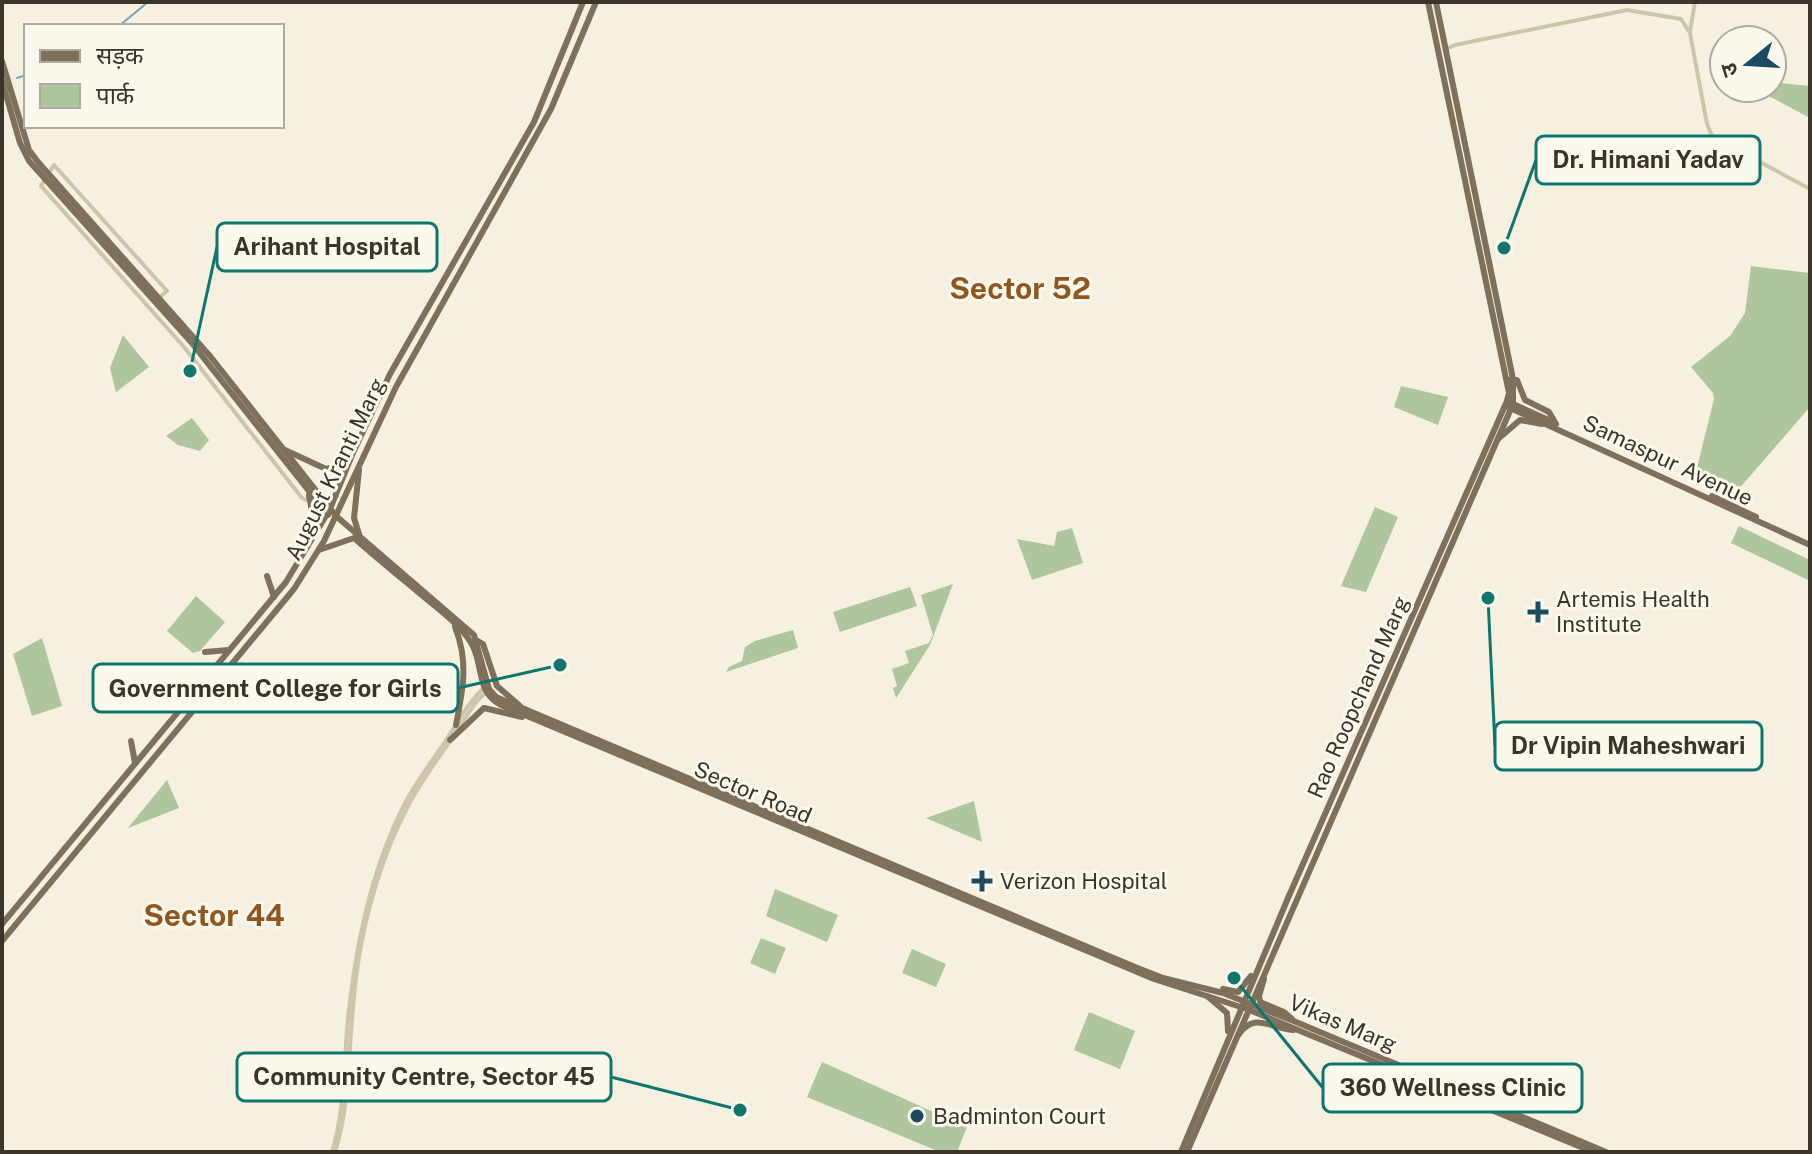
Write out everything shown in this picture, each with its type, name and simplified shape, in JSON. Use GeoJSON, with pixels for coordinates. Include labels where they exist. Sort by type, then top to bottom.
{"type":"FeatureCollection","features":[{"type":"Feature","properties":{"kind":"main road","name":"August Kranti Marg"},"geometry":{"type":"LineString","coordinates":[[2,924],[274,597],[308,546],[329,512],[390,374],[534,122],[583,2]]}},
{"type":"Feature","properties":{"kind":"main road","name":"August Kranti Marg"},"geometry":{"type":"LineString","coordinates":[[2,941],[294,589],[319,550],[396,387],[551,109],[596,2]]}},
{"type":"Feature","properties":{"kind":"main road","name":"Rao Roopchand Marg"},"geometry":{"type":"LineString","coordinates":[[1184,1152],[1245,1005],[1515,393],[1428,2]]}},
{"type":"Feature","properties":{"kind":"main road","name":"Rao Roopchand Marg"},"geometry":{"type":"LineString","coordinates":[[1436,2],[1511,380]]}},
{"type":"Feature","properties":{"kind":"main road"},"geometry":{"type":"LineString","coordinates":[[2,61],[29,150],[47,177],[191,342],[309,493],[460,621],[484,647],[497,686],[524,712],[520,717],[484,708],[450,740]]}},
{"type":"Feature","properties":{"kind":"main road"},"geometry":{"type":"LineString","coordinates":[[2,81],[25,154],[160,297],[210,356],[329,512]]}},
{"type":"Feature","properties":{"kind":"main road"},"geometry":{"type":"LineString","coordinates":[[1511,380],[1525,400],[1549,412],[1556,424]]}},
{"type":"Feature","properties":{"kind":"main road","name":"Rao Roopchand Marg"},"geometry":{"type":"LineString","coordinates":[[1464,508],[1497,440],[1509,404]]}},
{"type":"Feature","properties":{"kind":"main road","name":"Samaspur Avenue"},"geometry":{"type":"LineString","coordinates":[[1509,404],[1546,424],[1621,456]]}},
{"type":"Feature","properties":{"kind":"main road","name":"Samaspur Avenue"},"geometry":{"type":"LineString","coordinates":[[1509,404],[1810,544]]}},
{"type":"Feature","properties":{"kind":"main road"},"geometry":{"type":"LineString","coordinates":[[1497,440],[1520,420],[1546,424]]}},
{"type":"Feature","properties":{"kind":"main road"},"geometry":{"type":"LineString","coordinates":[[282,448],[326,469],[349,464]]}},
{"type":"Feature","properties":{"kind":"main road"},"geometry":{"type":"LineString","coordinates":[[360,462],[354,518],[363,540]]}},
{"type":"Feature","properties":{"kind":"main road"},"geometry":{"type":"LineString","coordinates":[[308,546],[313,518],[309,493]]}},
{"type":"Feature","properties":{"kind":"main road"},"geometry":{"type":"LineString","coordinates":[[319,550],[354,538],[453,622],[474,648],[486,688]]}},
{"type":"Feature","properties":{"kind":"main road"},"geometry":{"type":"LineString","coordinates":[[267,576],[274,597]]}},
{"type":"Feature","properties":{"kind":"main road"},"geometry":{"type":"LineString","coordinates":[[453,622],[464,656],[456,725]]}},
{"type":"Feature","properties":{"kind":"main road"},"geometry":{"type":"LineString","coordinates":[[476,640],[486,688]]}},
{"type":"Feature","properties":{"kind":"main road"},"geometry":{"type":"LineString","coordinates":[[205,652],[230,650]]}},
{"type":"Feature","properties":{"kind":"main road","name":"Sector Road"},"geometry":{"type":"LineString","coordinates":[[486,688],[524,712],[1135,967],[1245,1005]]}},
{"type":"Feature","properties":{"kind":"main road"},"geometry":{"type":"LineString","coordinates":[[131,741],[135,763]]}},
{"type":"Feature","properties":{"kind":"main road"},"geometry":{"type":"LineString","coordinates":[[114,789],[122,796]]}},
{"type":"Feature","properties":{"kind":"main road"},"geometry":{"type":"LineString","coordinates":[[1206,991],[1238,992],[1262,967]]}},
{"type":"Feature","properties":{"kind":"main road"},"geometry":{"type":"LineString","coordinates":[[1262,967],[1258,999],[1284,1012],[1294,1021]]}},
{"type":"Feature","properties":{"kind":"main road"},"geometry":{"type":"LineString","coordinates":[[1206,991],[1227,1013],[1230,1042]]}},
{"type":"Feature","properties":{"kind":"main road","name":"Vikas Marg"},"geometry":{"type":"LineString","coordinates":[[1245,1005],[1294,1021],[1606,1152]]}},
{"type":"Feature","properties":{"kind":"main road","name":"Vikas Marg"},"geometry":{"type":"LineString","coordinates":[[1245,1005],[1297,1030],[1593,1152]]}},
{"type":"Feature","properties":{"kind":"main road"},"geometry":{"type":"LineString","coordinates":[[1230,1042],[1245,1026],[1257,1021],[1285,1030],[1297,1030]]}},
{"type":"Feature","properties":{"kind":"street"},"geometry":{"type":"LineString","coordinates":[[1690,33],[1695,2]]}},
{"type":"Feature","properties":{"kind":"street"},"geometry":{"type":"LineString","coordinates":[[1438,56],[1455,45],[1627,10],[1677,17],[1686,24],[1690,33],[1712,136],[1810,189]]}},
{"type":"Feature","properties":{"kind":"street"},"geometry":{"type":"LineString","coordinates":[[160,297],[167,291],[54,165],[41,186],[144,300],[302,498],[311,502]]}},
{"type":"Feature","properties":{"kind":"street"},"geometry":{"type":"LineString","coordinates":[[334,1152],[349,1003],[365,914],[387,845],[404,805],[456,725],[486,688]]}},
{"type":"Feature","properties":{"kind":"street"},"geometry":{"type":"LineString","coordinates":[[334,1152],[343,1125],[353,1004],[368,915],[390,846],[407,807],[486,688]]}},
{"type":"Feature","properties":{"kind":"green space"},"geometry":{"type":"Polygon","coordinates":[[[1788,84],[1810,86],[1810,118],[1784,104],[1788,104],[1788,84]]]}},
{"type":"Feature","properties":{"kind":"green space"},"geometry":{"type":"Polygon","coordinates":[[[1751,266],[1810,273],[1810,407],[1737,491],[1696,472],[1714,399],[1713,393],[1691,367],[1730,336],[1745,313],[1751,266]]]}},
{"type":"Feature","properties":{"kind":"green space"},"geometry":{"type":"Polygon","coordinates":[[[123,335],[149,367],[116,392],[110,368],[123,335]]]}},
{"type":"Feature","properties":{"kind":"green space"},"geometry":{"type":"Polygon","coordinates":[[[1401,386],[1448,397],[1438,425],[1394,407],[1401,386]]]}},
{"type":"Feature","properties":{"kind":"green space"},"geometry":{"type":"Polygon","coordinates":[[[192,418],[209,440],[200,451],[178,445],[166,436],[192,418]]]}},
{"type":"Feature","properties":{"kind":"green space"},"geometry":{"type":"Polygon","coordinates":[[[1375,507],[1398,517],[1366,592],[1341,586],[1375,507]]]}},
{"type":"Feature","properties":{"kind":"green space"},"geometry":{"type":"Polygon","coordinates":[[[1739,526],[1810,560],[1810,581],[1731,543],[1739,526]]]}},
{"type":"Feature","properties":{"kind":"green space"},"geometry":{"type":"Polygon","coordinates":[[[1072,528],[1083,563],[1032,580],[1017,539],[1054,546],[1057,532],[1072,528]]]}},
{"type":"Feature","properties":{"kind":"green space"},"geometry":{"type":"Polygon","coordinates":[[[953,584],[930,645],[896,698],[893,688],[897,686],[892,669],[909,663],[905,651],[929,643],[933,635],[921,595],[953,584]]]}},
{"type":"Feature","properties":{"kind":"green space"},"geometry":{"type":"Polygon","coordinates":[[[910,587],[917,606],[840,632],[833,612],[910,587]]]}},
{"type":"Feature","properties":{"kind":"green space"},"geometry":{"type":"Polygon","coordinates":[[[196,596],[225,622],[200,651],[193,653],[167,631],[196,596]]]}},
{"type":"Feature","properties":{"kind":"green space"},"geometry":{"type":"Polygon","coordinates":[[[793,630],[798,648],[726,672],[729,667],[742,661],[745,647],[793,630]]]}},
{"type":"Feature","properties":{"kind":"green space"},"geometry":{"type":"Polygon","coordinates":[[[42,638],[62,706],[32,716],[13,654],[42,638]]]}},
{"type":"Feature","properties":{"kind":"green space"},"geometry":{"type":"Polygon","coordinates":[[[167,780],[179,808],[128,828],[167,780]]]}},
{"type":"Feature","properties":{"kind":"green space"},"geometry":{"type":"Polygon","coordinates":[[[974,801],[982,842],[926,818],[974,801]]]}},
{"type":"Feature","properties":{"kind":"green space"},"geometry":{"type":"Polygon","coordinates":[[[775,889],[838,915],[827,942],[766,916],[775,889]]]}},
{"type":"Feature","properties":{"kind":"green space"},"geometry":{"type":"Polygon","coordinates":[[[761,938],[786,948],[775,974],[750,963],[761,938]]]}},
{"type":"Feature","properties":{"kind":"green space"},"geometry":{"type":"Polygon","coordinates":[[[912,949],[946,964],[936,987],[902,973],[912,949]]]}},
{"type":"Feature","properties":{"kind":"green space"},"geometry":{"type":"Polygon","coordinates":[[[1089,1012],[1135,1031],[1120,1069],[1074,1050],[1089,1012]]]}},
{"type":"Feature","properties":{"kind":"green space"},"geometry":{"type":"Polygon","coordinates":[[[822,1062],[967,1127],[957,1152],[940,1152],[807,1097],[822,1062]]]}},
{"type":"Feature","properties":{"kind":"waterway"},"geometry":{"type":"LineString","coordinates":[[121,24],[148,2]]}},
{"type":"Feature","properties":{"kind":"waterway"},"geometry":{"type":"LineString","coordinates":[[17,78],[24,76]]}},
{"type":"Feature","properties":{"kind":"place","name":"Dr. Himani Yadav"},"geometry":{"type":"Point","coordinates":[1504,248]}},
{"type":"Feature","properties":{"kind":"place","name":"Arihant Hospital"},"geometry":{"type":"Point","coordinates":[190,371]}},
{"type":"Feature","properties":{"kind":"place","name":"Dr Vipin Maheshwari"},"geometry":{"type":"Point","coordinates":[1488,598]}},
{"type":"Feature","properties":{"kind":"place","name":"Artemis Health Institute"},"geometry":{"type":"Point","coordinates":[1538,612]}},
{"type":"Feature","properties":{"kind":"place","name":"Government College for Girls"},"geometry":{"type":"Point","coordinates":[560,665]}},
{"type":"Feature","properties":{"kind":"place","name":"Verizon Hospital"},"geometry":{"type":"Point","coordinates":[982,881]}},
{"type":"Feature","properties":{"kind":"place","name":"360 Wellness Clinic"},"geometry":{"type":"Point","coordinates":[1234,978]}},
{"type":"Feature","properties":{"kind":"place","name":"Community Centre, Sector 45"},"geometry":{"type":"Point","coordinates":[740,1110]}},
{"type":"Feature","properties":{"kind":"place","name":"Badminton Court"},"geometry":{"type":"Point","coordinates":[917,1116]}},
{"type":"Feature","properties":{"kind":"district","name":"Sector 52"},"geometry":{"type":"Point","coordinates":[1020,289]}},
{"type":"Feature","properties":{"kind":"district","name":"Sector 44"},"geometry":{"type":"Point","coordinates":[214,916]}}]}
